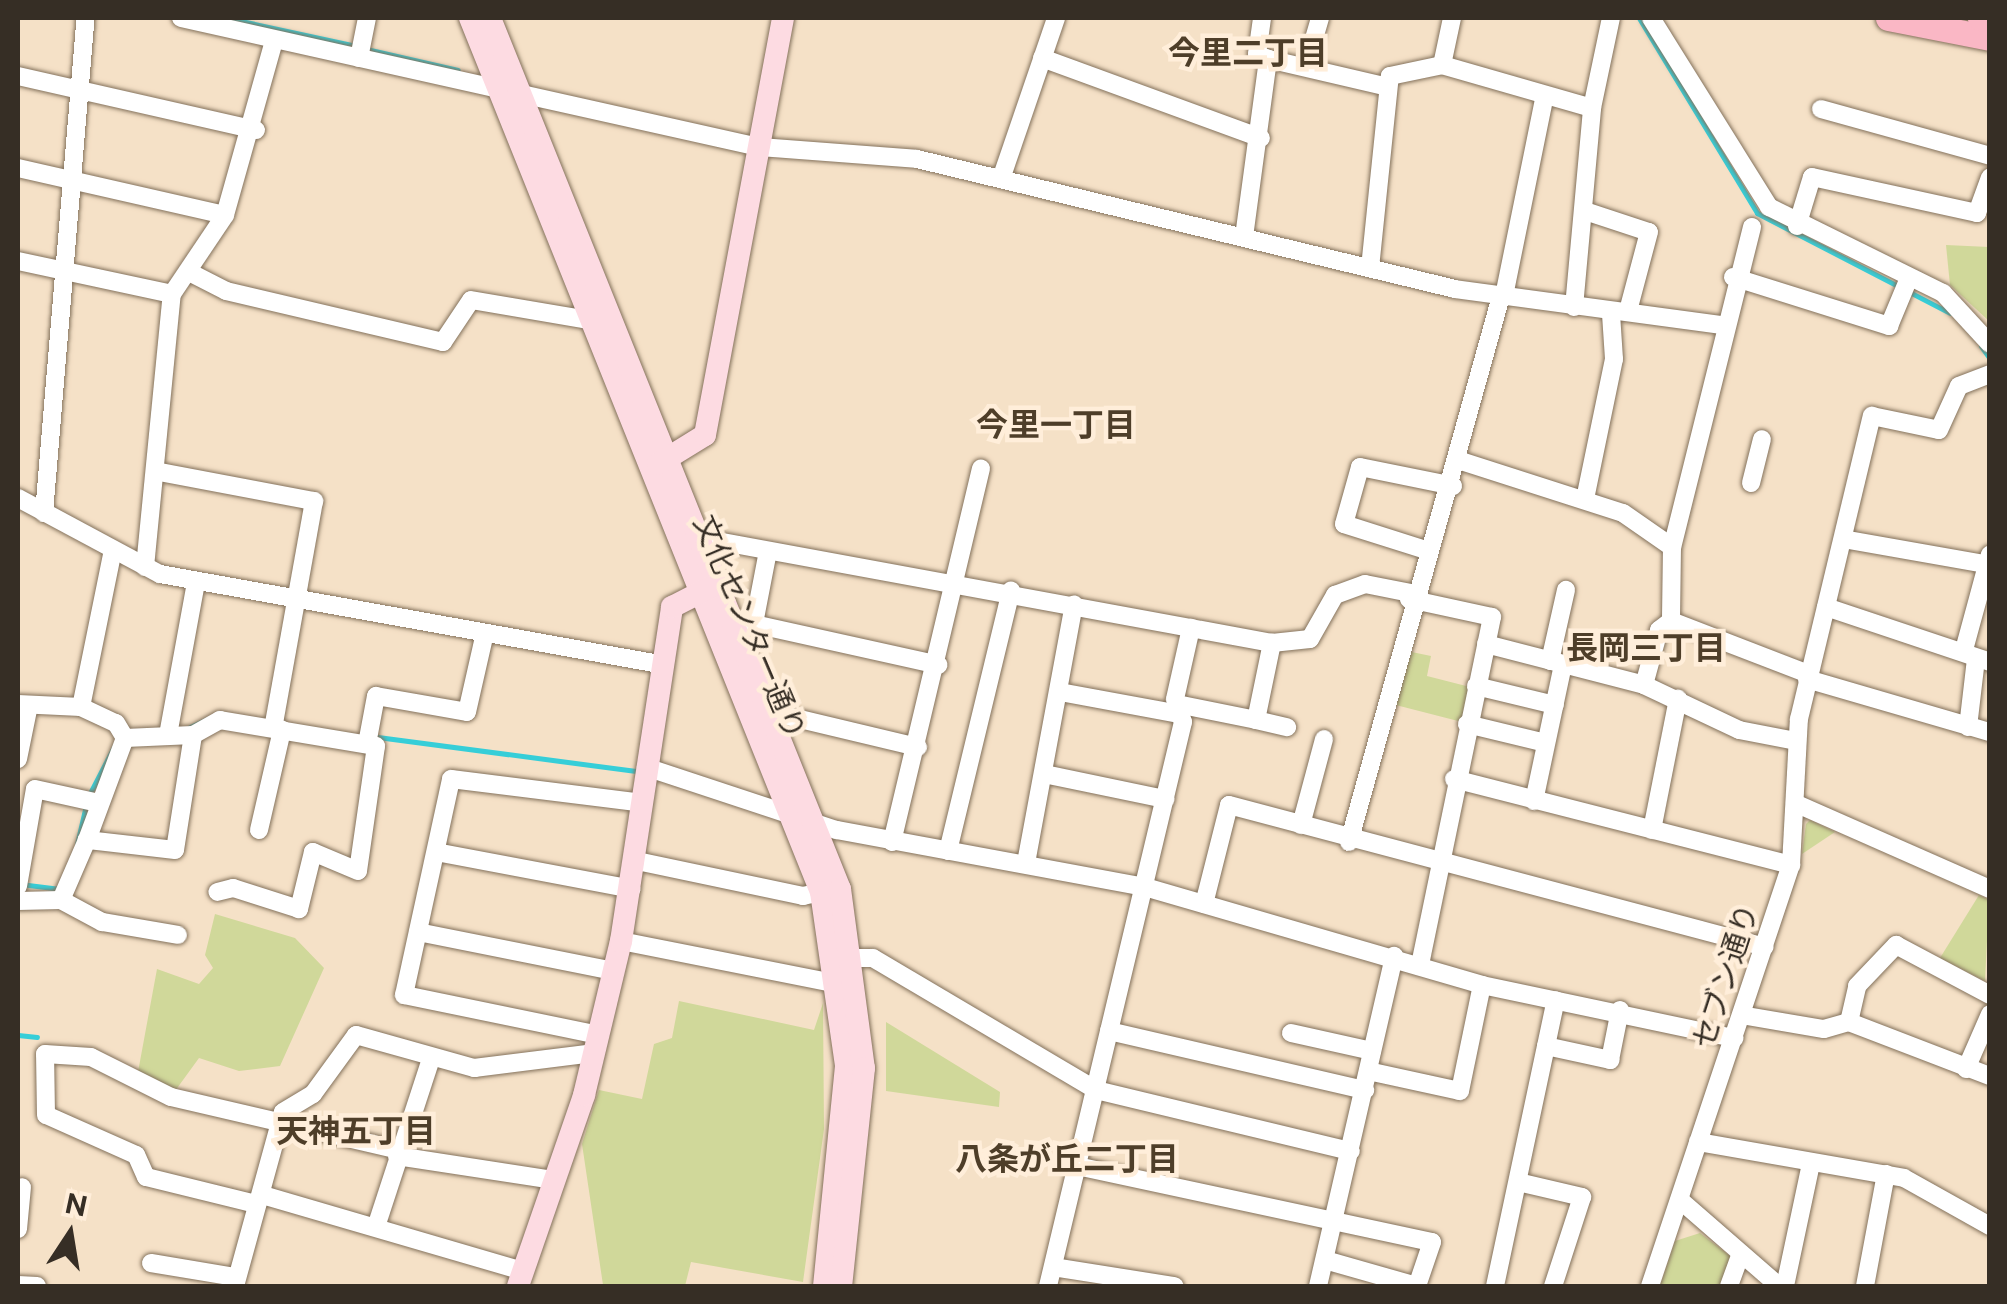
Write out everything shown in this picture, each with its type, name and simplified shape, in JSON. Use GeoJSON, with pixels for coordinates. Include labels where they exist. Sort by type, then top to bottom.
{"type":"FeatureCollection","features":[{"type":"Feature","properties":{"kind":"main road"},"geometry":{"type":"LineString","coordinates":[[1888,18],[1990,38]]}},
{"type":"Feature","properties":{"kind":"main road"},"geometry":{"type":"LineString","coordinates":[[1980,18],[1990,20]]}},
{"type":"Feature","properties":{"kind":"street"},"geometry":{"type":"LineString","coordinates":[[44,512],[86,18]]}},
{"type":"Feature","properties":{"kind":"street"},"geometry":{"type":"LineString","coordinates":[[182,18],[210,20],[274,40],[361,50],[502,90],[760,147],[917,159],[1502,296],[1722,326]]}},
{"type":"Feature","properties":{"kind":"street"},"geometry":{"type":"LineString","coordinates":[[361,50],[367,18]]}},
{"type":"Feature","properties":{"kind":"street","name":"文化センター通り"},"geometry":{"type":"LineString","coordinates":[[470,18],[710,587],[796,813],[821,892],[839,984],[844,1136],[824,1286]]}},
{"type":"Feature","properties":{"kind":"street","name":"文化センター通り"},"geometry":{"type":"LineString","coordinates":[[490,18],[502,90],[589,320],[700,538],[710,587],[745,623],[774,713],[819,822],[855,958],[863,1102],[841,1286]]}},
{"type":"Feature","properties":{"kind":"street"},"geometry":{"type":"LineString","coordinates":[[659,463],[705,435],[783,18]]}},
{"type":"Feature","properties":{"kind":"street"},"geometry":{"type":"LineString","coordinates":[[1001,179],[1056,18]]}},
{"type":"Feature","properties":{"kind":"street"},"geometry":{"type":"LineString","coordinates":[[1262,18],[1257,54],[1384,86]]}},
{"type":"Feature","properties":{"kind":"street"},"geometry":{"type":"LineString","coordinates":[[1306,66],[1320,18]]}},
{"type":"Feature","properties":{"kind":"street"},"geometry":{"type":"LineString","coordinates":[[1442,65],[1452,18]]}},
{"type":"Feature","properties":{"kind":"street"},"geometry":{"type":"LineString","coordinates":[[1574,307],[1592,108],[1611,18]]}},
{"type":"Feature","properties":{"kind":"street"},"geometry":{"type":"LineString","coordinates":[[1651,18],[1747,181],[1797,226],[1943,293],[1990,344]]}},
{"type":"Feature","properties":{"kind":"street"},"geometry":{"type":"LineString","coordinates":[[145,566],[160,472],[172,294],[191,273],[225,215],[256,130],[274,40]]}},
{"type":"Feature","properties":{"kind":"street"},"geometry":{"type":"LineString","coordinates":[[1042,58],[1261,138]]}},
{"type":"Feature","properties":{"kind":"street"},"geometry":{"type":"LineString","coordinates":[[1244,238],[1261,138],[1268,59]]}},
{"type":"Feature","properties":{"kind":"street"},"geometry":{"type":"LineString","coordinates":[[1370,268],[1384,86],[1390,76],[1442,65],[1592,108]]}},
{"type":"Feature","properties":{"kind":"street"},"geometry":{"type":"LineString","coordinates":[[18,76],[79,85],[256,130]]}},
{"type":"Feature","properties":{"kind":"street"},"geometry":{"type":"LineString","coordinates":[[1348,842],[1410,596],[1462,461],[1544,95]]}},
{"type":"Feature","properties":{"kind":"street"},"geometry":{"type":"LineString","coordinates":[[1821,109],[1990,156]]}},
{"type":"Feature","properties":{"kind":"street"},"geometry":{"type":"LineString","coordinates":[[18,168],[72,176],[225,215]]}},
{"type":"Feature","properties":{"kind":"street"},"geometry":{"type":"LineString","coordinates":[[1797,226],[1812,177],[1977,213],[1990,177]]}},
{"type":"Feature","properties":{"kind":"street"},"geometry":{"type":"LineString","coordinates":[[1584,500],[1620,313],[1649,232],[1585,211]]}},
{"type":"Feature","properties":{"kind":"street"},"geometry":{"type":"LineString","coordinates":[[1672,621],[1672,547],[1733,277],[1752,227]]}},
{"type":"Feature","properties":{"kind":"street"},"geometry":{"type":"LineString","coordinates":[[18,261],[65,268],[172,294]]}},
{"type":"Feature","properties":{"kind":"street"},"geometry":{"type":"LineString","coordinates":[[191,273],[226,291],[443,342],[470,300],[589,320]]}},
{"type":"Feature","properties":{"kind":"street"},"geometry":{"type":"LineString","coordinates":[[1733,277],[1889,326],[1910,278]]}},
{"type":"Feature","properties":{"kind":"street","name":"セブン通り"},"geometry":{"type":"LineString","coordinates":[[1650,1286],[1791,866],[1797,804],[1796,741],[1808,676],[1872,416],[1939,430],[1959,386],[1990,374]]}},
{"type":"Feature","properties":{"kind":"street"},"geometry":{"type":"LineString","coordinates":[[1752,482],[1762,439]]}},
{"type":"Feature","properties":{"kind":"street"},"geometry":{"type":"LineString","coordinates":[[1462,461],[1584,500],[1672,547]]}},
{"type":"Feature","properties":{"kind":"street"},"geometry":{"type":"LineString","coordinates":[[892,842],[960,579],[982,468]]}},
{"type":"Feature","properties":{"kind":"street"},"geometry":{"type":"LineString","coordinates":[[1429,551],[1344,524],[1360,468],[1453,486]]}},
{"type":"Feature","properties":{"kind":"street"},"geometry":{"type":"LineString","coordinates":[[160,472],[314,501],[259,830]]}},
{"type":"Feature","properties":{"kind":"street"},"geometry":{"type":"LineString","coordinates":[[18,498],[145,566],[196,583],[659,664]]}},
{"type":"Feature","properties":{"kind":"street"},"geometry":{"type":"LineString","coordinates":[[700,538],[960,579],[1272,642],[1310,638],[1334,595],[1364,584],[1492,617],[1454,779],[1421,961]]}},
{"type":"Feature","properties":{"kind":"street"},"geometry":{"type":"LineString","coordinates":[[1843,539],[1988,560],[1968,727]]}},
{"type":"Feature","properties":{"kind":"street"},"geometry":{"type":"LineString","coordinates":[[81,708],[113,550]]}},
{"type":"Feature","properties":{"kind":"street"},"geometry":{"type":"LineString","coordinates":[[768,551],[745,623],[939,665]]}},
{"type":"Feature","properties":{"kind":"street"},"geometry":{"type":"LineString","coordinates":[[168,735],[196,583]]}},
{"type":"Feature","properties":{"kind":"street"},"geometry":{"type":"LineString","coordinates":[[554,1180],[398,1153],[172,1097],[92,1057],[44,1054],[46,1115],[136,1155],[146,1177],[376,1227],[520,1279],[554,1180],[597,1044],[621,941],[637,861],[659,664],[672,607],[710,587]]}},
{"type":"Feature","properties":{"kind":"street"},"geometry":{"type":"LineString","coordinates":[[948,851],[1010,590]]}},
{"type":"Feature","properties":{"kind":"street"},"geometry":{"type":"LineString","coordinates":[[1534,801],[1554,705],[1566,590]]}},
{"type":"Feature","properties":{"kind":"street"},"geometry":{"type":"LineString","coordinates":[[1026,863],[1074,604]]}},
{"type":"Feature","properties":{"kind":"street"},"geometry":{"type":"LineString","coordinates":[[1826,606],[1977,657]]}},
{"type":"Feature","properties":{"kind":"street"},"geometry":{"type":"LineString","coordinates":[[1672,621],[1808,676],[1990,732]]}},
{"type":"Feature","properties":{"kind":"street"},"geometry":{"type":"LineString","coordinates":[[1644,685],[1658,630],[1672,621]]}},
{"type":"Feature","properties":{"kind":"street"},"geometry":{"type":"LineString","coordinates":[[1048,1286],[1165,798],[1191,628]]}},
{"type":"Feature","properties":{"kind":"street"},"geometry":{"type":"LineString","coordinates":[[367,744],[376,696],[467,712],[485,633]]}},
{"type":"Feature","properties":{"kind":"street"},"geometry":{"type":"LineString","coordinates":[[1256,720],[1272,642]]}},
{"type":"Feature","properties":{"kind":"street"},"geometry":{"type":"LineString","coordinates":[[1486,644],[1644,685],[1740,730],[1796,741]]}},
{"type":"Feature","properties":{"kind":"street"},"geometry":{"type":"LineString","coordinates":[[1476,686],[1554,705]]}},
{"type":"Feature","properties":{"kind":"street"},"geometry":{"type":"LineString","coordinates":[[1060,692],[1287,727]]}},
{"type":"Feature","properties":{"kind":"street"},"geometry":{"type":"LineString","coordinates":[[1652,830],[1678,699]]}},
{"type":"Feature","properties":{"kind":"street"},"geometry":{"type":"LineString","coordinates":[[18,759],[23,704],[81,708],[116,723],[125,738]]}},
{"type":"Feature","properties":{"kind":"street"},"geometry":{"type":"LineString","coordinates":[[774,713],[918,747]]}},
{"type":"Feature","properties":{"kind":"street"},"geometry":{"type":"LineString","coordinates":[[125,738],[193,735],[220,720],[376,746],[358,871],[313,852],[298,910],[233,888],[217,892]]}},
{"type":"Feature","properties":{"kind":"street"},"geometry":{"type":"LineString","coordinates":[[1467,724],[1546,743]]}},
{"type":"Feature","properties":{"kind":"street"},"geometry":{"type":"LineString","coordinates":[[88,840],[175,850],[193,735]]}},
{"type":"Feature","properties":{"kind":"street"},"geometry":{"type":"LineString","coordinates":[[61,900],[88,840],[94,802],[125,738]]}},
{"type":"Feature","properties":{"kind":"street"},"geometry":{"type":"LineString","coordinates":[[1301,826],[1324,739]]}},
{"type":"Feature","properties":{"kind":"street"},"geometry":{"type":"LineString","coordinates":[[646,766],[892,842],[1145,887],[1421,961],[1482,986],[1620,1010],[1734,1038]]}},
{"type":"Feature","properties":{"kind":"street"},"geometry":{"type":"LineString","coordinates":[[1044,774],[1165,798]]}},
{"type":"Feature","properties":{"kind":"street"},"geometry":{"type":"LineString","coordinates":[[1454,779],[1791,866]]}},
{"type":"Feature","properties":{"kind":"street"},"geometry":{"type":"LineString","coordinates":[[597,1044],[404,995],[451,780],[643,803]]}},
{"type":"Feature","properties":{"kind":"street"},"geometry":{"type":"LineString","coordinates":[[18,886],[35,788],[94,802]]}},
{"type":"Feature","properties":{"kind":"street"},"geometry":{"type":"LineString","coordinates":[[1797,804],[1990,890]]}},
{"type":"Feature","properties":{"kind":"street"},"geometry":{"type":"LineString","coordinates":[[1204,904],[1229,805],[1436,867],[1765,947]]}},
{"type":"Feature","properties":{"kind":"street"},"geometry":{"type":"LineString","coordinates":[[436,852],[632,889]]}},
{"type":"Feature","properties":{"kind":"street"},"geometry":{"type":"LineString","coordinates":[[637,861],[803,896],[821,892]]}},
{"type":"Feature","properties":{"kind":"street"},"geometry":{"type":"LineString","coordinates":[[18,901],[61,900],[102,922],[178,935]]}},
{"type":"Feature","properties":{"kind":"street"},"geometry":{"type":"LineString","coordinates":[[418,932],[614,971]]}},
{"type":"Feature","properties":{"kind":"street"},"geometry":{"type":"LineString","coordinates":[[621,941],[839,984]]}},
{"type":"Feature","properties":{"kind":"street"},"geometry":{"type":"LineString","coordinates":[[1849,1022],[1857,986],[1896,944],[1990,996]]}},
{"type":"Feature","properties":{"kind":"street"},"geometry":{"type":"LineString","coordinates":[[1318,1286],[1394,956]]}},
{"type":"Feature","properties":{"kind":"street"},"geometry":{"type":"LineString","coordinates":[[855,958],[873,958],[1096,1090],[1350,1151]]}},
{"type":"Feature","properties":{"kind":"street"},"geometry":{"type":"LineString","coordinates":[[1109,1030],[1367,1080],[1460,1091],[1482,986]]}},
{"type":"Feature","properties":{"kind":"street"},"geometry":{"type":"LineString","coordinates":[[1495,1286],[1556,1000]]}},
{"type":"Feature","properties":{"kind":"street"},"geometry":{"type":"LineString","coordinates":[[1546,1046],[1610,1060],[1620,1010]]}},
{"type":"Feature","properties":{"kind":"street"},"geometry":{"type":"LineString","coordinates":[[1966,1069],[1990,1014]]}},
{"type":"Feature","properties":{"kind":"street"},"geometry":{"type":"LineString","coordinates":[[1742,1015],[1824,1029],[1849,1022],[1990,1076]]}},
{"type":"Feature","properties":{"kind":"street"},"geometry":{"type":"LineString","coordinates":[[1291,1033],[1372,1051]]}},
{"type":"Feature","properties":{"kind":"street"},"geometry":{"type":"LineString","coordinates":[[151,1263],[177,1277],[237,1284],[280,1122],[330,1075],[356,1035],[474,1068],[597,1044]]}},
{"type":"Feature","properties":{"kind":"street"},"geometry":{"type":"LineString","coordinates":[[376,1227],[431,1059]]}},
{"type":"Feature","properties":{"kind":"street"},"geometry":{"type":"LineString","coordinates":[[1698,1142],[1886,1174],[1990,1226]]}},
{"type":"Feature","properties":{"kind":"street"},"geometry":{"type":"LineString","coordinates":[[1680,1200],[1782,1286],[1811,1164]]}},
{"type":"Feature","properties":{"kind":"street"},"geometry":{"type":"LineString","coordinates":[[1078,1166],[1432,1242],[1416,1286],[1325,1260]]}},
{"type":"Feature","properties":{"kind":"street"},"geometry":{"type":"LineString","coordinates":[[1865,1286],[1886,1174]]}},
{"type":"Feature","properties":{"kind":"street"},"geometry":{"type":"LineString","coordinates":[[1518,1182],[1582,1197],[1553,1286]]}},
{"type":"Feature","properties":{"kind":"street"},"geometry":{"type":"LineString","coordinates":[[18,1229],[22,1187]]}},
{"type":"Feature","properties":{"kind":"street"},"geometry":{"type":"LineString","coordinates":[[1730,1286],[1740,1254]]}},
{"type":"Feature","properties":{"kind":"street"},"geometry":{"type":"LineString","coordinates":[[1053,1267],[1174,1286]]}},
{"type":"Feature","properties":{"kind":"street"},"geometry":{"type":"LineString","coordinates":[[18,1284],[37,1286]]}},
{"type":"Feature","properties":{"kind":"green space"},"geometry":{"type":"Polygon","coordinates":[[[1946,245],[1989,247],[1989,321],[1950,285],[1946,245]]]}},
{"type":"Feature","properties":{"kind":"green space"},"geometry":{"type":"Polygon","coordinates":[[[1402,650],[1431,656],[1427,676],[1470,687],[1462,722],[1388,703],[1402,650]]]}},
{"type":"Feature","properties":{"kind":"green space"},"geometry":{"type":"Polygon","coordinates":[[[1810,820],[1835,832],[1802,854],[1806,824],[1810,820]]]}},
{"type":"Feature","properties":{"kind":"green space"},"geometry":{"type":"Polygon","coordinates":[[[1979,895],[1989,900],[1985,981],[1940,958],[1979,895]]]}},
{"type":"Feature","properties":{"kind":"green space"},"geometry":{"type":"Polygon","coordinates":[[[215,914],[295,938],[324,968],[280,1066],[239,1071],[199,1058],[175,1091],[138,1072],[157,969],[199,984],[213,968],[205,955],[215,914]]]}},
{"type":"Feature","properties":{"kind":"green space"},"geometry":{"type":"Polygon","coordinates":[[[679,1001],[814,1030],[823,1003],[824,1129],[803,1282],[691,1262],[685,1286],[603,1285],[582,1144],[599,1090],[642,1099],[654,1044],[672,1038],[679,1001]]]}},
{"type":"Feature","properties":{"kind":"green space"},"geometry":{"type":"Polygon","coordinates":[[[886,1022],[1000,1092],[999,1107],[886,1091],[886,1022]]]}},
{"type":"Feature","properties":{"kind":"green space"},"geometry":{"type":"Polygon","coordinates":[[[1700,1233],[1734,1259],[1725,1286],[1660,1286],[1675,1241],[1700,1233]]]}},
{"type":"Feature","properties":{"kind":"waterway"},"geometry":{"type":"LineString","coordinates":[[227,18],[356,46]]}},
{"type":"Feature","properties":{"kind":"waterway"},"geometry":{"type":"LineString","coordinates":[[1639,18],[1757,213],[1950,313]]}},
{"type":"Feature","properties":{"kind":"waterway"},"geometry":{"type":"LineString","coordinates":[[366,49],[458,70]]}},
{"type":"Feature","properties":{"kind":"waterway"},"geometry":{"type":"LineString","coordinates":[[1981,346],[1990,359]]}},
{"type":"Feature","properties":{"kind":"waterway"},"geometry":{"type":"LineString","coordinates":[[190,727],[216,715]]}},
{"type":"Feature","properties":{"kind":"waterway"},"geometry":{"type":"LineString","coordinates":[[89,795],[120,735]]}},
{"type":"Feature","properties":{"kind":"waterway"},"geometry":{"type":"LineString","coordinates":[[370,736],[642,772]]}},
{"type":"Feature","properties":{"kind":"waterway"},"geometry":{"type":"LineString","coordinates":[[77,844],[86,806]]}},
{"type":"Feature","properties":{"kind":"waterway"},"geometry":{"type":"LineString","coordinates":[[20,884],[58,889]]}},
{"type":"Feature","properties":{"kind":"waterway"},"geometry":{"type":"LineString","coordinates":[[18,1035],[37,1037]]}},
{"type":"Feature","properties":{"kind":"district","name":"今里二丁目"},"geometry":{"type":"Point","coordinates":[1248,53]}},
{"type":"Feature","properties":{"kind":"district","name":"今里一丁目"},"geometry":{"type":"Point","coordinates":[1056,425]}},
{"type":"Feature","properties":{"kind":"district","name":"長岡三丁目"},"geometry":{"type":"Point","coordinates":[1646,648]}},
{"type":"Feature","properties":{"kind":"district","name":"天神五丁目"},"geometry":{"type":"Point","coordinates":[356,1131]}},
{"type":"Feature","properties":{"kind":"district","name":"八条が丘二丁目"},"geometry":{"type":"Point","coordinates":[1067,1159]}}]}
